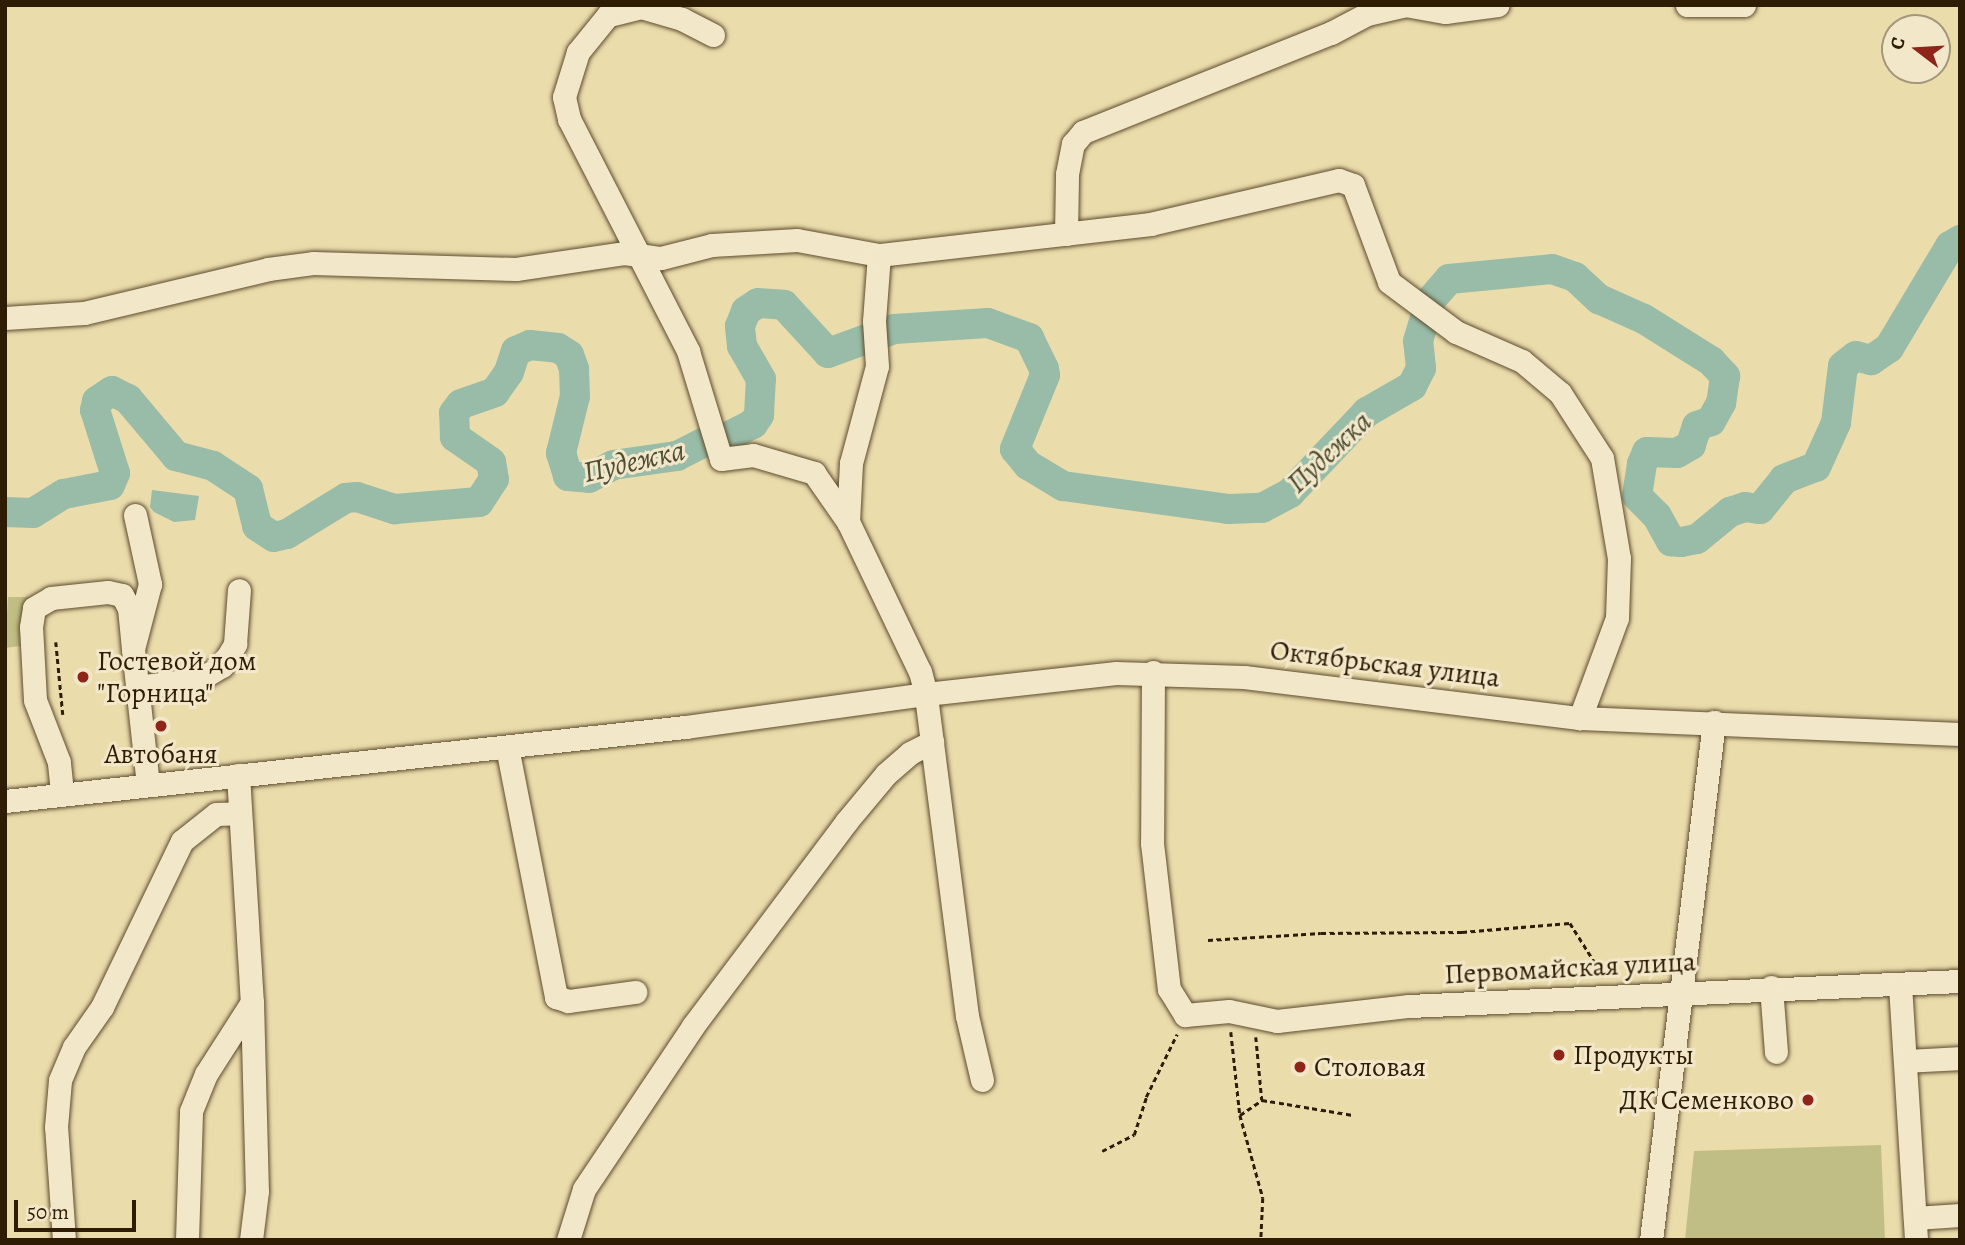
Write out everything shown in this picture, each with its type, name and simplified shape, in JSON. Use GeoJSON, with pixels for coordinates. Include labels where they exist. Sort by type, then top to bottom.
{"type":"FeatureCollection","features":[{"type":"Feature","properties":{"kind":"street"},"geometry":{"type":"LineString","coordinates":[[1066,234],[1067,174],[1073,144],[1083,132],[1331,33],[1367,14],[1405,5],[1445,12],[1498,5]]}},
{"type":"Feature","properties":{"kind":"street"},"geometry":{"type":"LineString","coordinates":[[1687,5],[1744,5]]}},
{"type":"Feature","properties":{"kind":"street"},"geometry":{"type":"LineString","coordinates":[[713,35],[682,19],[641,7],[608,15],[578,52],[564,97],[569,119],[641,255],[664,312],[699,377],[713,440],[726,460],[753,455],[814,473],[848,522],[920,672],[926,694],[967,1016],[982,1080]]}},
{"type":"Feature","properties":{"kind":"street"},"geometry":{"type":"LineString","coordinates":[[5,318],[84,313],[268,269],[313,262],[482,270],[624,253],[661,258],[712,245],[797,240],[879,255],[1150,224],[1339,180],[1353,185],[1389,282],[1427,312],[1521,361],[1560,393],[1602,458],[1619,558],[1618,618],[1580,718]]}},
{"type":"Feature","properties":{"kind":"street"},"geometry":{"type":"LineString","coordinates":[[848,522],[851,463],[875,382],[878,349],[874,321],[879,255]]}},
{"type":"Feature","properties":{"kind":"street"},"geometry":{"type":"LineString","coordinates":[[133,649],[150,584],[135,515]]}},
{"type":"Feature","properties":{"kind":"street"},"geometry":{"type":"LineString","coordinates":[[137,687],[200,679],[222,666],[235,643],[239,590]]}},
{"type":"Feature","properties":{"kind":"street"},"geometry":{"type":"LineString","coordinates":[[62,792],[59,762],[34,700],[31,627],[34,608],[51,598],[108,592],[122,595],[129,608],[148,784]]}},
{"type":"Feature","properties":{"kind":"street"},"geometry":{"type":"LineString","coordinates":[[1153,672],[1152,843],[1168,989],[1185,1015]]}},
{"type":"Feature","properties":{"kind":"street","name":"Октябрьская улица"},"geometry":{"type":"LineString","coordinates":[[5,801],[62,792],[507,747],[926,694],[1153,672],[1244,677],[1580,718],[1960,734]]}},
{"type":"Feature","properties":{"kind":"street"},"geometry":{"type":"LineString","coordinates":[[1651,1240],[1713,722]]}},
{"type":"Feature","properties":{"kind":"street"},"geometry":{"type":"LineString","coordinates":[[568,1240],[584,1189],[692,1026],[846,822],[886,774],[910,753],[932,742]]}},
{"type":"Feature","properties":{"kind":"street"},"geometry":{"type":"LineString","coordinates":[[507,747],[556,997],[568,1001],[635,992]]}},
{"type":"Feature","properties":{"kind":"street"},"geometry":{"type":"LineString","coordinates":[[237,775],[253,1002],[257,1191],[251,1240]]}},
{"type":"Feature","properties":{"kind":"street"},"geometry":{"type":"LineString","coordinates":[[64,1240],[56,1127],[60,1080],[74,1047],[102,1007],[182,841],[216,814],[240,813]]}},
{"type":"Feature","properties":{"kind":"street","name":"Первомайская улица"},"geometry":{"type":"LineString","coordinates":[[1185,1015],[1229,1011],[1277,1021],[1409,1006],[1771,986],[1960,982]]}},
{"type":"Feature","properties":{"kind":"street"},"geometry":{"type":"LineString","coordinates":[[1900,985],[1916,1229],[1960,1215]]}},
{"type":"Feature","properties":{"kind":"street"},"geometry":{"type":"LineString","coordinates":[[1771,986],[1776,1052]]}},
{"type":"Feature","properties":{"kind":"street"},"geometry":{"type":"LineString","coordinates":[[187,1240],[191,1111],[196,1093],[253,1002]]}},
{"type":"Feature","properties":{"kind":"street"},"geometry":{"type":"LineString","coordinates":[[1905,1061],[1960,1058]]}},
{"type":"Feature","properties":{"kind":"path"},"geometry":{"type":"LineString","coordinates":[[56,642],[64,723]]}},
{"type":"Feature","properties":{"kind":"path"},"geometry":{"type":"LineString","coordinates":[[1208,940],[1321,933],[1462,932],[1570,923],[1615,995]]}},
{"type":"Feature","properties":{"kind":"path"},"geometry":{"type":"LineString","coordinates":[[1229,1011],[1240,1115],[1263,1198],[1261,1240]]}},
{"type":"Feature","properties":{"kind":"path"},"geometry":{"type":"LineString","coordinates":[[1102,1151],[1134,1135],[1146,1097],[1185,1015]]}},
{"type":"Feature","properties":{"kind":"path"},"geometry":{"type":"LineString","coordinates":[[1254,1017],[1262,1100]]}},
{"type":"Feature","properties":{"kind":"path"},"geometry":{"type":"LineString","coordinates":[[1240,1115],[1262,1100],[1353,1115]]}},
{"type":"Feature","properties":{"kind":"shaded area"},"geometry":{"type":"Polygon","coordinates":[[[152,490],[199,496],[195,520],[174,522],[154,512],[150,507],[152,490]]]}},
{"type":"Feature","properties":{"kind":"shaded area"},"geometry":{"type":"Polygon","coordinates":[[[8,597],[33,597],[28,645],[5,648],[8,597]]]}},
{"type":"Feature","properties":{"kind":"shaded area"},"geometry":{"type":"Polygon","coordinates":[[[1881,1145],[1885,1240],[1685,1240],[1694,1151],[1881,1145]]]}},
{"type":"Feature","properties":{"kind":"waterway","name":"Пудежка"},"geometry":{"type":"LineString","coordinates":[[727,437],[753,424],[759,415],[761,379],[742,346],[740,326],[746,311],[758,303],[784,305],[828,353],[894,329],[988,323],[1029,338],[1044,369],[1045,375],[1015,449],[1028,465],[1063,486],[1229,509],[1262,508],[1290,493],[1367,412],[1412,386],[1421,368],[1418,341],[1430,301],[1449,279],[1552,269],[1575,277],[1599,299],[1644,319],[1711,361],[1725,376],[1721,403],[1711,421],[1697,426],[1691,445],[1677,453],[1647,452],[1642,464],[1637,496],[1657,516],[1671,541],[1681,542],[1697,539],[1730,512],[1745,507],[1760,509],[1784,479],[1816,467],[1836,423],[1843,366],[1856,356],[1871,360],[1889,348],[1950,246],[1960,240]]}},
{"type":"Feature","properties":{"kind":"waterway","name":"Пудежка"},"geometry":{"type":"LineString","coordinates":[[5,512],[33,513],[64,494],[110,485],[115,473],[95,410],[97,401],[112,391],[128,399],[176,456],[213,466],[248,489],[257,526],[274,537],[287,534],[346,498],[357,497],[395,509],[479,502],[494,479],[491,462],[455,437],[454,413],[461,404],[495,392],[509,372],[516,351],[530,345],[558,348],[569,355],[574,369],[575,396],[561,453],[568,476],[589,478],[613,465],[677,456],[703,443]]}},
{"type":"Feature","properties":{"kind":"place","name":"Гостевой дом \"Горница\""},"geometry":{"type":"Point","coordinates":[83,677]}},
{"type":"Feature","properties":{"kind":"place","name":"Автобаня"},"geometry":{"type":"Point","coordinates":[161,726]}},
{"type":"Feature","properties":{"kind":"place","name":"Продукты"},"geometry":{"type":"Point","coordinates":[1559,1055]}},
{"type":"Feature","properties":{"kind":"place","name":"Столовая"},"geometry":{"type":"Point","coordinates":[1300,1067]}},
{"type":"Feature","properties":{"kind":"place","name":"ДК Семенково"},"geometry":{"type":"Point","coordinates":[1808,1100]}}]}
